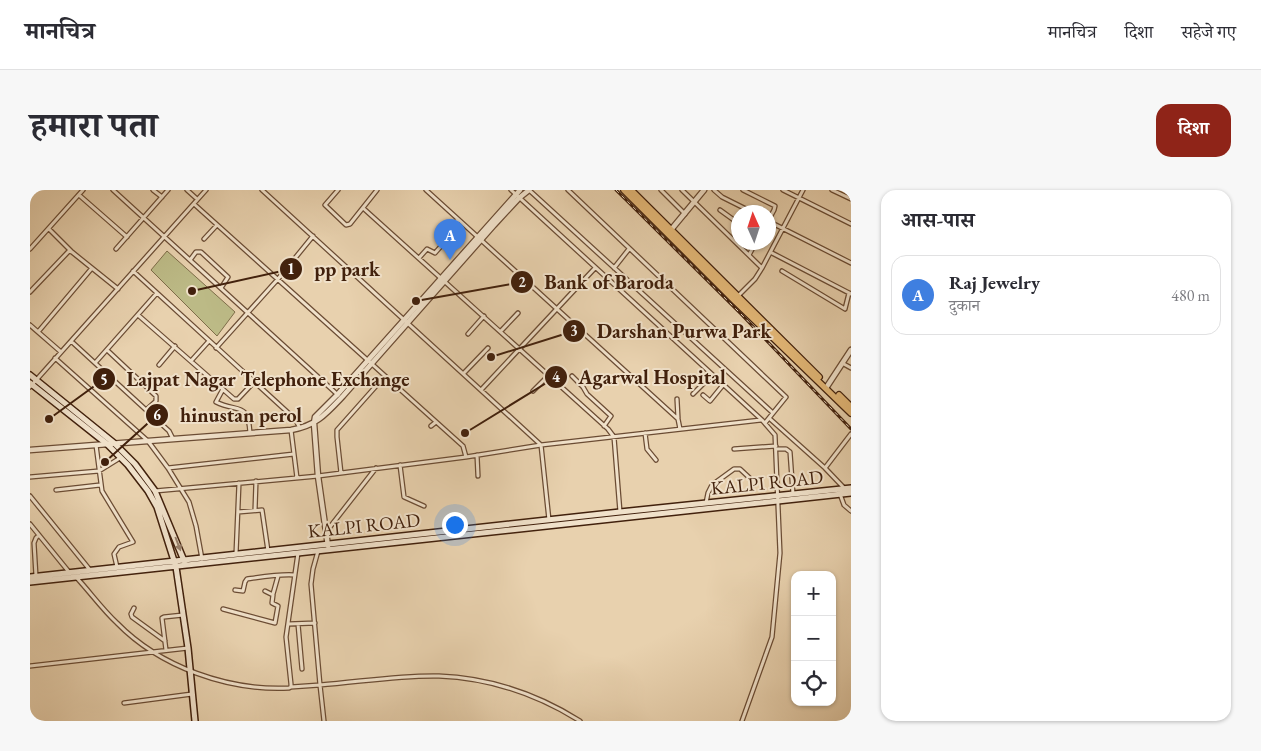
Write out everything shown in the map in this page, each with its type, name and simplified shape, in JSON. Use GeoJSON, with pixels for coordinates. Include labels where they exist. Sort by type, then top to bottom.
{"type":"FeatureCollection","features":[{"type":"Feature","properties":{"kind":"highway"},"geometry":{"type":"LineString","coordinates":[[624,190],[634,197],[851,413]]}},
{"type":"Feature","properties":{"kind":"highway"},"geometry":{"type":"LineString","coordinates":[[631,190],[634,197]]}},
{"type":"Feature","properties":{"kind":"highway"},"geometry":{"type":"LineString","coordinates":[[827,387],[851,407]]}},
{"type":"Feature","properties":{"kind":"main road"},"geometry":{"type":"LineString","coordinates":[[30,376],[32,384],[107,444],[121,458],[148,491],[157,507],[176,564],[188,648],[195,721]]}},
{"type":"Feature","properties":{"kind":"main road"},"geometry":{"type":"LineString","coordinates":[[32,384],[114,443],[135,464],[155,491],[184,563]]}},
{"type":"Feature","properties":{"kind":"main road","name":"KALPI ROAD"},"geometry":{"type":"LineString","coordinates":[[778,499],[794,494],[849,490]]}},
{"type":"Feature","properties":{"kind":"main road","name":"KALPI ROAD"},"geometry":{"type":"LineString","coordinates":[[30,582],[184,563],[236,554],[318,548],[707,506],[840,494],[849,490]]}},
{"type":"Feature","properties":{"kind":"main road","name":"KALPI ROAD"},"geometry":{"type":"LineString","coordinates":[[328,547],[620,512],[707,506]]}},
{"type":"Feature","properties":{"kind":"main road","name":"KALPI ROAD"},"geometry":{"type":"LineString","coordinates":[[202,560],[298,552],[318,548]]}},
{"type":"Feature","properties":{"kind":"main road","name":"KALPI ROAD"},"geometry":{"type":"LineString","coordinates":[[33,577],[117,567],[176,564]]}},
{"type":"Feature","properties":{"kind":"street"},"geometry":{"type":"LineString","coordinates":[[30,248],[83,190]]}},
{"type":"Feature","properties":{"kind":"street"},"geometry":{"type":"LineString","coordinates":[[113,190],[339,396]]}},
{"type":"Feature","properties":{"kind":"street"},"geometry":{"type":"LineString","coordinates":[[153,190],[162,198]]}},
{"type":"Feature","properties":{"kind":"street"},"geometry":{"type":"LineString","coordinates":[[116,249],[168,190]]}},
{"type":"Feature","properties":{"kind":"street"},"geometry":{"type":"LineString","coordinates":[[187,190],[198,199]]}},
{"type":"Feature","properties":{"kind":"street"},"geometry":{"type":"LineString","coordinates":[[32,384],[206,190]]}},
{"type":"Feature","properties":{"kind":"street"},"geometry":{"type":"LineString","coordinates":[[262,190],[541,445],[548,520]]}},
{"type":"Feature","properties":{"kind":"street"},"geometry":{"type":"LineString","coordinates":[[338,190],[326,205],[344,224],[350,224],[377,190]]}},
{"type":"Feature","properties":{"kind":"street"},"geometry":{"type":"LineString","coordinates":[[426,190],[678,419]]}},
{"type":"Feature","properties":{"kind":"street"},"geometry":{"type":"LineString","coordinates":[[328,547],[318,476],[315,417],[339,396],[404,320],[480,238],[520,190]]}},
{"type":"Feature","properties":{"kind":"street"},"geometry":{"type":"LineString","coordinates":[[515,194],[529,190],[773,413]]}},
{"type":"Feature","properties":{"kind":"street"},"geometry":{"type":"LineString","coordinates":[[155,491],[318,476],[477,456],[541,445],[680,429],[763,422],[768,418],[786,397],[568,190]]}},
{"type":"Feature","properties":{"kind":"street"},"geometry":{"type":"LineString","coordinates":[[634,197],[641,190]]}},
{"type":"Feature","properties":{"kind":"street"},"geometry":{"type":"LineString","coordinates":[[661,190],[685,214]]}},
{"type":"Feature","properties":{"kind":"street"},"geometry":{"type":"LineString","coordinates":[[682,190],[762,268]]}},
{"type":"Feature","properties":{"kind":"street"},"geometry":{"type":"LineString","coordinates":[[669,232],[704,190]]}},
{"type":"Feature","properties":{"kind":"street"},"geometry":{"type":"LineString","coordinates":[[714,190],[722,197],[738,205]]}},
{"type":"Feature","properties":{"kind":"street"},"geometry":{"type":"LineString","coordinates":[[743,190],[773,205]]}},
{"type":"Feature","properties":{"kind":"street"},"geometry":{"type":"LineString","coordinates":[[783,190],[851,224]]}},
{"type":"Feature","properties":{"kind":"street"},"geometry":{"type":"LineString","coordinates":[[736,298],[755,279],[762,268],[804,190]]}},
{"type":"Feature","properties":{"kind":"street"},"geometry":{"type":"LineString","coordinates":[[832,190],[851,200]]}},
{"type":"Feature","properties":{"kind":"street"},"geometry":{"type":"LineString","coordinates":[[515,194],[775,435],[780,553],[772,637],[742,721]]}},
{"type":"Feature","properties":{"kind":"street"},"geometry":{"type":"LineString","coordinates":[[79,195],[126,237]]}},
{"type":"Feature","properties":{"kind":"street"},"geometry":{"type":"LineString","coordinates":[[194,204],[462,446],[466,457]]}},
{"type":"Feature","properties":{"kind":"street"},"geometry":{"type":"LineString","coordinates":[[364,208],[501,331],[614,437],[620,512]]}},
{"type":"Feature","properties":{"kind":"street"},"geometry":{"type":"LineString","coordinates":[[720,210],[731,218]]}},
{"type":"Feature","properties":{"kind":"street"},"geometry":{"type":"LineString","coordinates":[[419,258],[427,249],[435,253],[450,236],[450,228],[458,219]]}},
{"type":"Feature","properties":{"kind":"street"},"geometry":{"type":"LineString","coordinates":[[776,224],[851,263]]}},
{"type":"Feature","properties":{"kind":"street"},"geometry":{"type":"LineString","coordinates":[[204,238],[217,225]]}},
{"type":"Feature","properties":{"kind":"street"},"geometry":{"type":"LineString","coordinates":[[49,229],[71,251],[118,289]]}},
{"type":"Feature","properties":{"kind":"street"},"geometry":{"type":"LineString","coordinates":[[216,348],[314,236]]}},
{"type":"Feature","properties":{"kind":"street"},"geometry":{"type":"LineString","coordinates":[[614,268],[630,249]]}},
{"type":"Feature","properties":{"kind":"street"},"geometry":{"type":"LineString","coordinates":[[749,255],[752,250]]}},
{"type":"Feature","properties":{"kind":"street"},"geometry":{"type":"LineString","coordinates":[[30,292],[67,252],[71,251]]}},
{"type":"Feature","properties":{"kind":"street"},"geometry":{"type":"LineString","coordinates":[[190,260],[195,253],[200,252],[220,270],[228,278],[221,288]]}},
{"type":"Feature","properties":{"kind":"street"},"geometry":{"type":"LineString","coordinates":[[772,252],[850,293],[845,309],[782,271]]}},
{"type":"Feature","properties":{"kind":"street"},"geometry":{"type":"LineString","coordinates":[[38,332],[92,268]]}},
{"type":"Feature","properties":{"kind":"street"},"geometry":{"type":"LineString","coordinates":[[481,390],[595,268]]}},
{"type":"Feature","properties":{"kind":"street"},"geometry":{"type":"LineString","coordinates":[[133,271],[295,419],[300,429]]}},
{"type":"Feature","properties":{"kind":"street"},"geometry":{"type":"LineString","coordinates":[[369,362],[409,323],[443,280]]}},
{"type":"Feature","properties":{"kind":"street"},"geometry":{"type":"LineString","coordinates":[[95,363],[157,294]]}},
{"type":"Feature","properties":{"kind":"street"},"geometry":{"type":"LineString","coordinates":[[501,331],[518,313]]}},
{"type":"Feature","properties":{"kind":"street"},"geometry":{"type":"LineString","coordinates":[[138,315],[236,400],[254,382]]}},
{"type":"Feature","properties":{"kind":"street"},"geometry":{"type":"LineString","coordinates":[[468,334],[484,316]]}},
{"type":"Feature","properties":{"kind":"street"},"geometry":{"type":"LineString","coordinates":[[30,325],[61,352]]}},
{"type":"Feature","properties":{"kind":"street"},"geometry":{"type":"LineString","coordinates":[[71,341],[169,431],[173,439]]}},
{"type":"Feature","properties":{"kind":"street"},"geometry":{"type":"LineString","coordinates":[[191,361],[209,341]]}},
{"type":"Feature","properties":{"kind":"street"},"geometry":{"type":"LineString","coordinates":[[159,365],[175,346]]}},
{"type":"Feature","properties":{"kind":"street"},"geometry":{"type":"LineString","coordinates":[[464,374],[488,348]]}},
{"type":"Feature","properties":{"kind":"street"},"geometry":{"type":"LineString","coordinates":[[107,350],[156,396],[156,401],[146,410]]}},
{"type":"Feature","properties":{"kind":"street"},"geometry":{"type":"LineString","coordinates":[[827,387],[851,350]]}},
{"type":"Feature","properties":{"kind":"street"},"geometry":{"type":"LineString","coordinates":[[55,358],[148,441],[168,468],[189,502],[196,526],[202,560]]}},
{"type":"Feature","properties":{"kind":"street"},"geometry":{"type":"LineString","coordinates":[[842,363],[851,368]]}},
{"type":"Feature","properties":{"kind":"street"},"geometry":{"type":"LineString","coordinates":[[533,392],[549,375]]}},
{"type":"Feature","properties":{"kind":"street"},"geometry":{"type":"LineString","coordinates":[[693,394],[712,375]]}},
{"type":"Feature","properties":{"kind":"street"},"geometry":{"type":"LineString","coordinates":[[341,473],[336,437],[337,430],[385,376]]}},
{"type":"Feature","properties":{"kind":"street"},"geometry":{"type":"LineString","coordinates":[[572,376],[584,387],[587,394],[611,416],[604,426]]}},
{"type":"Feature","properties":{"kind":"street"},"geometry":{"type":"LineString","coordinates":[[703,395],[710,401],[723,385]]}},
{"type":"Feature","properties":{"kind":"street"},"geometry":{"type":"LineString","coordinates":[[224,389],[216,402],[245,412],[249,420],[250,433]]}},
{"type":"Feature","properties":{"kind":"street"},"geometry":{"type":"LineString","coordinates":[[677,399],[680,429]]}},
{"type":"Feature","properties":{"kind":"street"},"geometry":{"type":"LineString","coordinates":[[768,418],[849,490]]}},
{"type":"Feature","properties":{"kind":"street"},"geometry":{"type":"LineString","coordinates":[[431,426],[436,422]]}},
{"type":"Feature","properties":{"kind":"street"},"geometry":{"type":"LineString","coordinates":[[30,450],[291,430],[300,429],[314,423]]}},
{"type":"Feature","properties":{"kind":"street"},"geometry":{"type":"LineString","coordinates":[[291,430],[297,478]]}},
{"type":"Feature","properties":{"kind":"street"},"geometry":{"type":"LineString","coordinates":[[645,433],[646,447],[656,460]]}},
{"type":"Feature","properties":{"kind":"street"},"geometry":{"type":"LineString","coordinates":[[826,468],[851,434]]}},
{"type":"Feature","properties":{"kind":"street"},"geometry":{"type":"LineString","coordinates":[[96,445],[100,484],[104,495],[133,542],[119,548],[114,554],[117,567]]}},
{"type":"Feature","properties":{"kind":"street"},"geometry":{"type":"LineString","coordinates":[[734,449],[787,449],[790,452],[794,494]]}},
{"type":"Feature","properties":{"kind":"street"},"geometry":{"type":"LineString","coordinates":[[168,468],[294,454]]}},
{"type":"Feature","properties":{"kind":"street"},"geometry":{"type":"LineString","coordinates":[[477,456],[478,476]]}},
{"type":"Feature","properties":{"kind":"street"},"geometry":{"type":"LineString","coordinates":[[30,477],[99,471],[121,458]]}},
{"type":"Feature","properties":{"kind":"street"},"geometry":{"type":"LineString","coordinates":[[400,465],[404,497],[424,506]]}},
{"type":"Feature","properties":{"kind":"street"},"geometry":{"type":"LineString","coordinates":[[325,532],[376,468]]}},
{"type":"Feature","properties":{"kind":"street"},"geometry":{"type":"LineString","coordinates":[[707,506],[710,488],[734,469],[740,469],[754,482]]}},
{"type":"Feature","properties":{"kind":"street"},"geometry":{"type":"LineString","coordinates":[[255,510],[256,481]]}},
{"type":"Feature","properties":{"kind":"street"},"geometry":{"type":"LineString","coordinates":[[236,554],[239,483]]}},
{"type":"Feature","properties":{"kind":"street"},"geometry":{"type":"LineString","coordinates":[[56,490],[100,484]]}},
{"type":"Feature","properties":{"kind":"street"},"geometry":{"type":"LineString","coordinates":[[840,494],[844,505],[851,511]]}},
{"type":"Feature","properties":{"kind":"street"},"geometry":{"type":"LineString","coordinates":[[30,496],[90,570]]}},
{"type":"Feature","properties":{"kind":"street"},"geometry":{"type":"LineString","coordinates":[[238,512],[261,509],[268,551]]}},
{"type":"Feature","properties":{"kind":"street"},"geometry":{"type":"LineString","coordinates":[[30,524],[69,572]]}},
{"type":"Feature","properties":{"kind":"street"},"geometry":{"type":"LineString","coordinates":[[33,577],[34,543],[39,535]]}},
{"type":"Feature","properties":{"kind":"street"},"geometry":{"type":"LineString","coordinates":[[318,548],[311,579],[324,721]]}},
{"type":"Feature","properties":{"kind":"street"},"geometry":{"type":"LineString","coordinates":[[291,687],[286,645],[298,552]]}},
{"type":"Feature","properties":{"kind":"street"},"geometry":{"type":"LineString","coordinates":[[235,590],[243,591],[247,579],[282,574],[294,575]]}},
{"type":"Feature","properties":{"kind":"street"},"geometry":{"type":"LineString","coordinates":[[76,576],[117,624],[153,652],[190,670],[240,685],[268,688],[416,677],[458,678],[513,689],[556,707],[580,721]]}},
{"type":"Feature","properties":{"kind":"street"},"geometry":{"type":"LineString","coordinates":[[223,609],[275,623],[278,607],[272,603],[272,594],[278,576]]}},
{"type":"Feature","properties":{"kind":"street"},"geometry":{"type":"LineString","coordinates":[[265,591],[272,594]]}},
{"type":"Feature","properties":{"kind":"street"},"geometry":{"type":"LineString","coordinates":[[134,608],[131,614],[132,617],[165,641]]}},
{"type":"Feature","properties":{"kind":"street"},"geometry":{"type":"LineString","coordinates":[[166,650],[162,617],[183,615]]}},
{"type":"Feature","properties":{"kind":"street"},"geometry":{"type":"LineString","coordinates":[[289,624],[315,623]]}},
{"type":"Feature","properties":{"kind":"street"},"geometry":{"type":"LineString","coordinates":[[298,624],[302,668]]}},
{"type":"Feature","properties":{"kind":"street"},"geometry":{"type":"LineString","coordinates":[[30,666],[188,648]]}},
{"type":"Feature","properties":{"kind":"street"},"geometry":{"type":"LineString","coordinates":[[124,703],[192,694]]}},
{"type":"Feature","properties":{"kind":"shaded area"},"geometry":{"type":"Polygon","coordinates":[[[167,251],[235,312],[217,336],[151,270],[167,251]]]}},
{"type":"Feature","properties":{"kind":"railway"},"geometry":{"type":"LineString","coordinates":[[616,190],[741,314],[851,429]]}},
{"type":"Feature","properties":{"kind":"place","name":"Raj Jewelry"},"geometry":{"type":"Point","coordinates":[450,260]}},
{"type":"Feature","properties":{"kind":"place","name":"pp park"},"geometry":{"type":"Point","coordinates":[192,291]}},
{"type":"Feature","properties":{"kind":"place","name":"Bank of Baroda"},"geometry":{"type":"Point","coordinates":[416,301]}},
{"type":"Feature","properties":{"kind":"place","name":"Darshan Purwa Park"},"geometry":{"type":"Point","coordinates":[491,357]}},
{"type":"Feature","properties":{"kind":"place","name":"Lajpat Nagar Telephone Exchange"},"geometry":{"type":"Point","coordinates":[49,419]}},
{"type":"Feature","properties":{"kind":"place","name":"Agarwal Hospital"},"geometry":{"type":"Point","coordinates":[465,433]}},
{"type":"Feature","properties":{"kind":"place","name":"hinustan perol"},"geometry":{"type":"Point","coordinates":[105,462]}}]}
